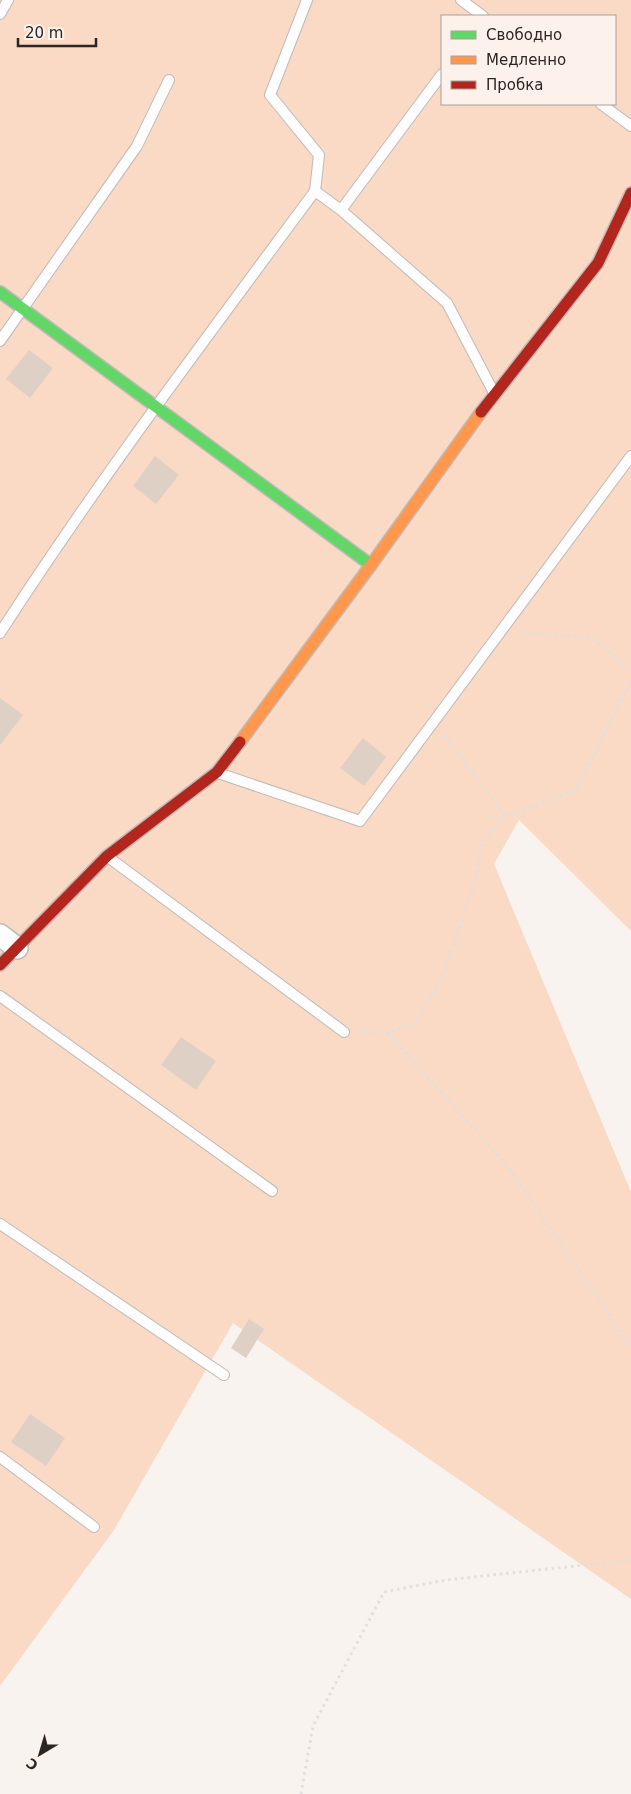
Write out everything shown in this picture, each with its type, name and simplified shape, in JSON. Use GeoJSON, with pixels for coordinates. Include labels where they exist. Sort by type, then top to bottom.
{"type":"FeatureCollection","features":[{"type":"Feature","properties":{"kind":"street"},"geometry":{"type":"LineString","coordinates":[[0,965],[107,856],[217,772],[371,565],[494,394],[598,263],[631,193]]}},
{"type":"Feature","properties":{"kind":"street"},"geometry":{"type":"LineString","coordinates":[[0,292],[371,565]]}},
{"type":"Feature","properties":{"kind":"street"},"geometry":{"type":"LineString","coordinates":[[0,935],[17,948]]}},
{"type":"Feature","properties":{"kind":"lane"},"geometry":{"type":"LineString","coordinates":[[0,14],[8,0]]}},
{"type":"Feature","properties":{"kind":"lane"},"geometry":{"type":"LineString","coordinates":[[0,633],[156,406],[315,192],[319,155],[270,96],[307,0]]}},
{"type":"Feature","properties":{"kind":"lane"},"geometry":{"type":"LineString","coordinates":[[461,0],[482,15]]}},
{"type":"Feature","properties":{"kind":"lane"},"geometry":{"type":"LineString","coordinates":[[341,210],[441,75]]}},
{"type":"Feature","properties":{"kind":"lane"},"geometry":{"type":"LineString","coordinates":[[0,341],[137,146],[169,80]]}},
{"type":"Feature","properties":{"kind":"lane"},"geometry":{"type":"LineString","coordinates":[[602,105],[631,126]]}},
{"type":"Feature","properties":{"kind":"lane"},"geometry":{"type":"LineString","coordinates":[[315,192],[341,210],[447,303],[494,394]]}},
{"type":"Feature","properties":{"kind":"lane"},"geometry":{"type":"LineString","coordinates":[[217,772],[360,821],[631,456]]}},
{"type":"Feature","properties":{"kind":"lane"},"geometry":{"type":"LineString","coordinates":[[107,856],[344,1032]]}},
{"type":"Feature","properties":{"kind":"lane"},"geometry":{"type":"LineString","coordinates":[[0,996],[272,1191]]}},
{"type":"Feature","properties":{"kind":"lane"},"geometry":{"type":"LineString","coordinates":[[0,1224],[224,1375]]}},
{"type":"Feature","properties":{"kind":"lane"},"geometry":{"type":"LineString","coordinates":[[0,1457],[94,1527]]}},
{"type":"Feature","properties":{"kind":"path"},"geometry":{"type":"LineString","coordinates":[[502,630],[593,638],[631,671]]}},
{"type":"Feature","properties":{"kind":"path"},"geometry":{"type":"LineString","coordinates":[[344,1032],[388,1032],[418,1021],[448,962],[475,883],[482,843],[504,816],[576,791],[631,681]]}},
{"type":"Feature","properties":{"kind":"path"},"geometry":{"type":"LineString","coordinates":[[434,722],[504,816]]}},
{"type":"Feature","properties":{"kind":"path"},"geometry":{"type":"LineString","coordinates":[[388,1032],[509,1168],[631,1347]]}},
{"type":"Feature","properties":{"kind":"path"},"geometry":{"type":"LineString","coordinates":[[301,1794],[313,1726],[384,1592],[446,1580],[631,1560]]}},
{"type":"Feature","properties":{"kind":"shaded area"},"geometry":{"type":"Polygon","coordinates":[[[0,0],[631,0],[631,931],[519,820],[494,864],[631,1192],[631,1599],[233,1323],[114,1530],[0,1686],[0,0]]]}},
{"type":"Feature","properties":{"kind":"building"},"geometry":{"type":"Polygon","coordinates":[[[29,350],[53,368],[30,398],[6,379],[29,350]]]}},
{"type":"Feature","properties":{"kind":"building"},"geometry":{"type":"Polygon","coordinates":[[[155,456],[179,475],[156,504],[133,486],[155,456]]]}},
{"type":"Feature","properties":{"kind":"building"},"geometry":{"type":"Polygon","coordinates":[[[0,698],[23,715],[0,745],[0,698]]]}},
{"type":"Feature","properties":{"kind":"building"},"geometry":{"type":"Polygon","coordinates":[[[363,738],[386,757],[364,786],[340,768],[363,738]]]}},
{"type":"Feature","properties":{"kind":"building"},"geometry":{"type":"Polygon","coordinates":[[[181,1037],[216,1061],[196,1090],[161,1065],[181,1037]]]}},
{"type":"Feature","properties":{"kind":"building"},"geometry":{"type":"Polygon","coordinates":[[[249,1319],[264,1329],[246,1358],[231,1348],[249,1319]]]}},
{"type":"Feature","properties":{"kind":"building"},"geometry":{"type":"Polygon","coordinates":[[[30,1414],[65,1438],[46,1466],[11,1442],[30,1414]]]}},
{"type":"Feature","properties":{"kind":"traffic: fast"},"geometry":{"type":"LineString","coordinates":[[0,292],[371,565]]}},
{"type":"Feature","properties":{"kind":"traffic: slow"},"geometry":{"type":"LineString","coordinates":[[240,742],[481,412]]}},
{"type":"Feature","properties":{"kind":"traffic: jam"},"geometry":{"type":"LineString","coordinates":[[481,412],[598,263],[631,193]]}},
{"type":"Feature","properties":{"kind":"traffic: jam"},"geometry":{"type":"LineString","coordinates":[[0,965],[107,856],[217,772],[240,742]]}}]}
